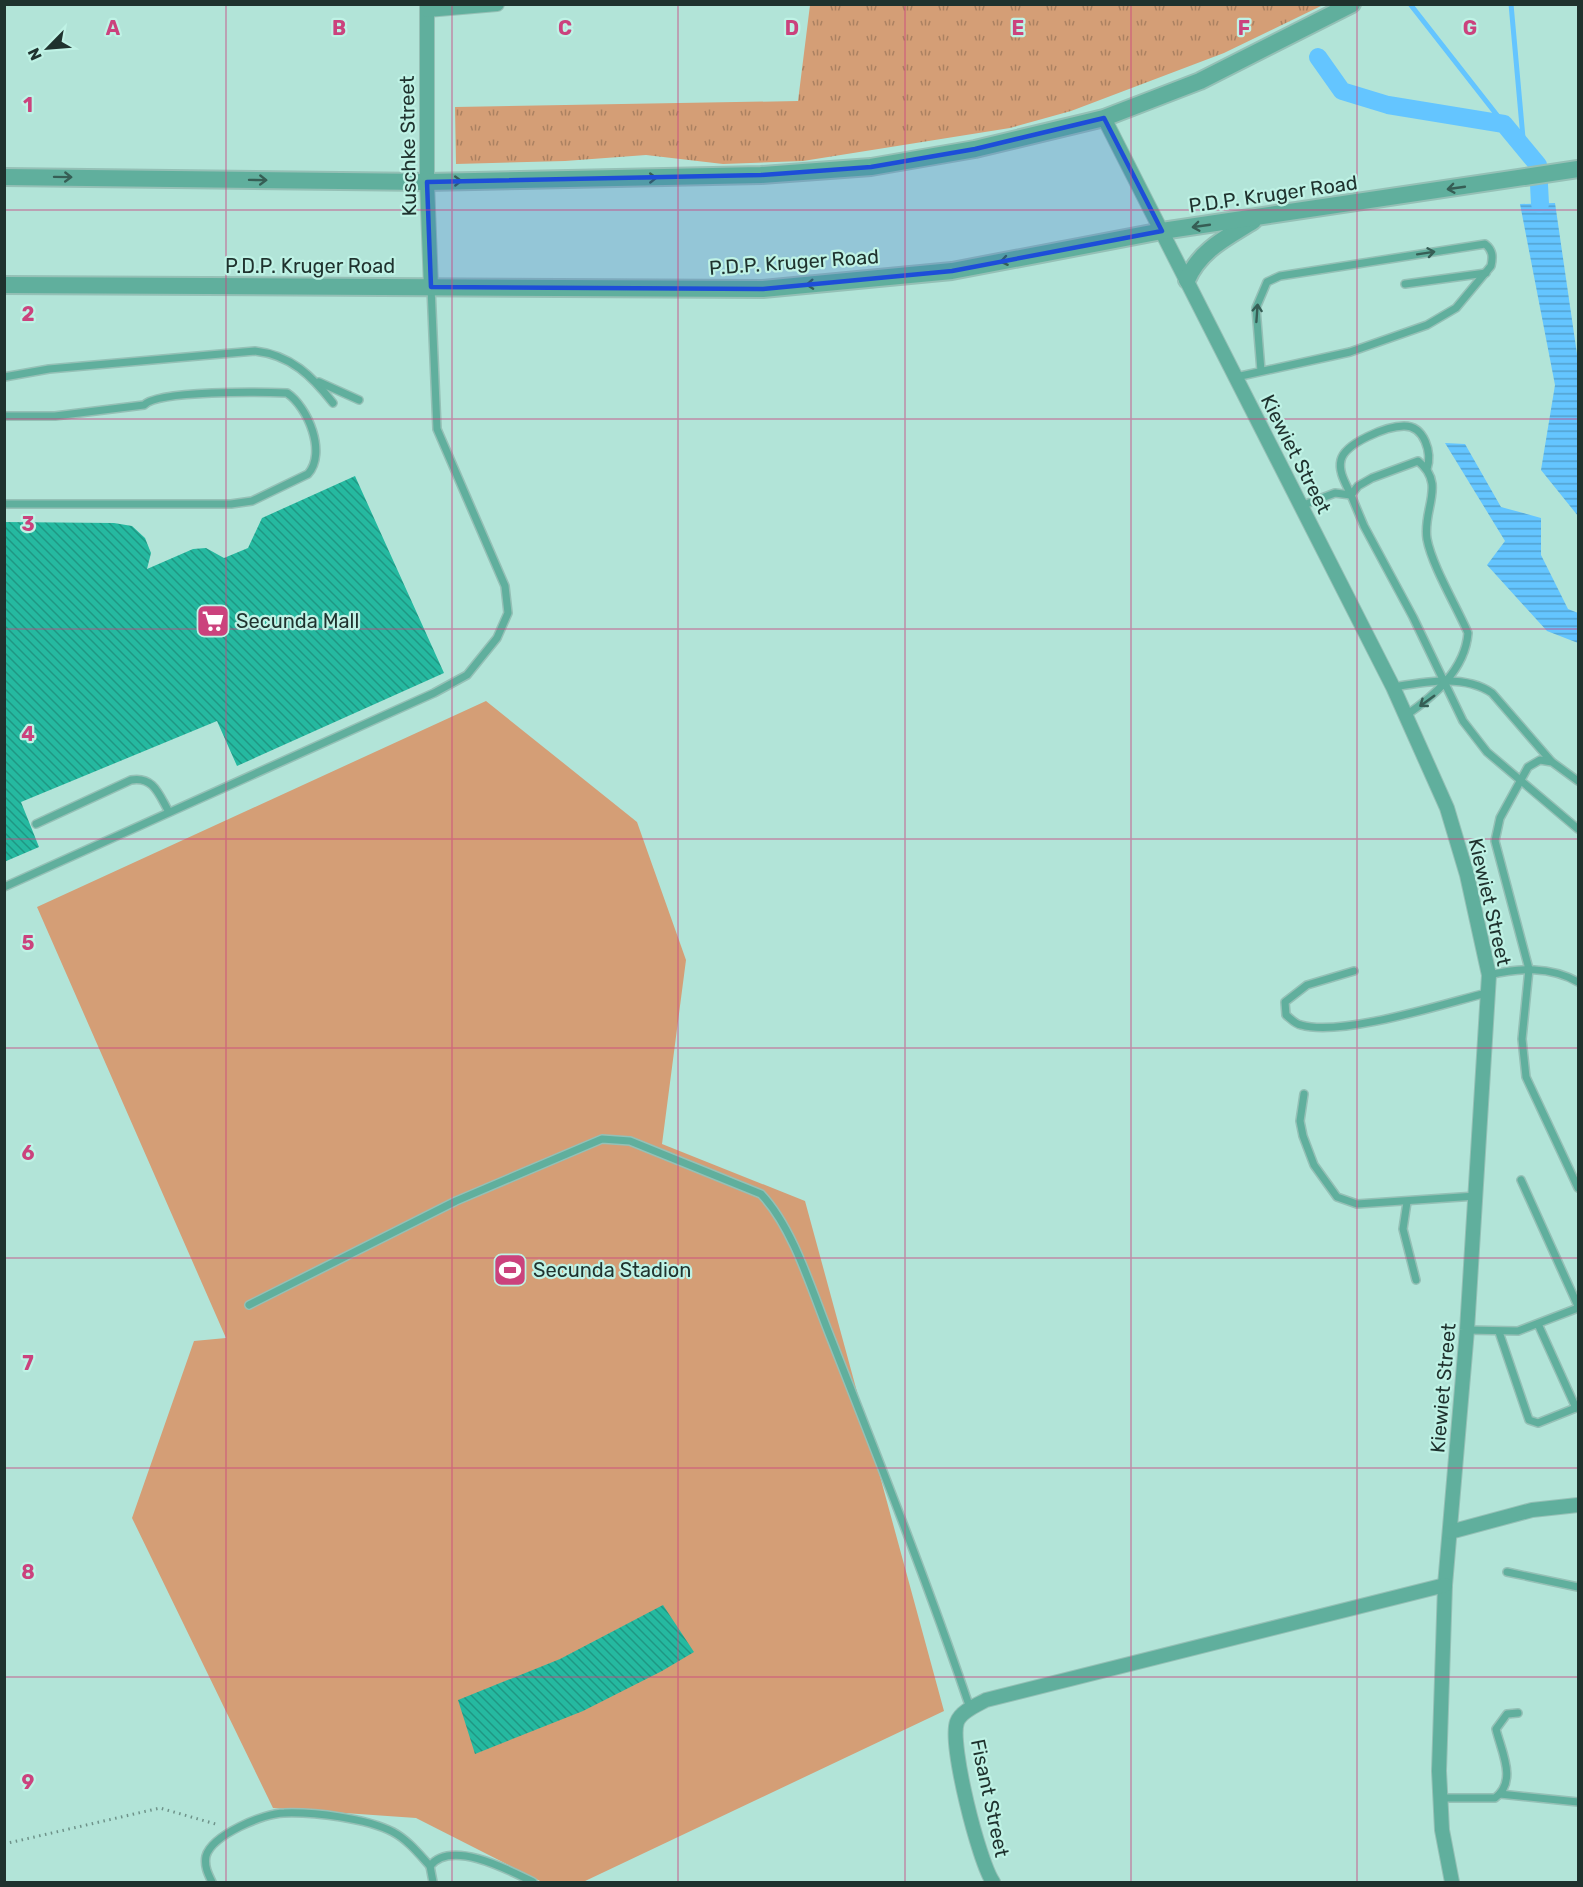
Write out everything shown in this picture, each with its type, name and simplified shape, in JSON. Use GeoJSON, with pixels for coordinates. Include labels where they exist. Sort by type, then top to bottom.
{"type":"FeatureCollection","features":[{"type":"Feature","properties":{"kind":"street"},"geometry":{"type":"LineString","coordinates":[[427,7],[497,4]]}},
{"type":"Feature","properties":{"kind":"street"},"geometry":{"type":"LineString","coordinates":[[4,177],[427,182],[761,175],[871,167],[975,150],[1104,118],[1200,81],[1352,4]]}},
{"type":"Feature","properties":{"kind":"street","name":"Kuschke Street"},"geometry":{"type":"LineString","coordinates":[[427,7],[427,182],[431,287]]}},
{"type":"Feature","properties":{"kind":"street","name":"Kiewiet Street"},"geometry":{"type":"LineString","coordinates":[[1104,118],[1393,687],[1447,808],[1467,875],[1489,975],[1486,993],[1467,1330],[1445,1586],[1439,1771],[1442,1830],[1452,1882]]}},
{"type":"Feature","properties":{"kind":"street","name":"P.D.P. Kruger Road"},"geometry":{"type":"LineString","coordinates":[[4,285],[763,289],[952,271],[1162,231],[1514,180],[1578,168]]}},
{"type":"Feature","properties":{"kind":"street"},"geometry":{"type":"LineString","coordinates":[[1186,280],[1194,263],[1205,252],[1259,217]]}},
{"type":"Feature","properties":{"kind":"street"},"geometry":{"type":"LineString","coordinates":[[1450,1532],[1532,1510],[1578,1504]]}},
{"type":"Feature","properties":{"kind":"street"},"geometry":{"type":"LineString","coordinates":[[970,1708],[986,1700],[1445,1586]]}},
{"type":"Feature","properties":{"kind":"street","name":"Fisant Street"},"geometry":{"type":"LineString","coordinates":[[970,1708],[958,1721],[956,1742],[975,1837],[980,1855],[993,1882]]}},
{"type":"Feature","properties":{"kind":"lane"},"geometry":{"type":"LineString","coordinates":[[1236,377],[1350,352],[1427,325],[1456,308],[1486,273],[1493,260],[1492,252],[1485,244],[1280,276],[1267,282],[1256,308],[1262,371]]}},
{"type":"Feature","properties":{"kind":"lane"},"geometry":{"type":"LineString","coordinates":[[1405,284],[1486,273]]}},
{"type":"Feature","properties":{"kind":"lane"},"geometry":{"type":"LineString","coordinates":[[4,887],[434,693],[467,675],[497,638],[508,613],[505,586],[436,429],[431,287]]}},
{"type":"Feature","properties":{"kind":"lane"},"geometry":{"type":"LineString","coordinates":[[4,377],[49,369],[255,351],[280,355],[314,380],[359,400]]}},
{"type":"Feature","properties":{"kind":"lane"},"geometry":{"type":"LineString","coordinates":[[314,380],[333,403]]}},
{"type":"Feature","properties":{"kind":"lane"},"geometry":{"type":"LineString","coordinates":[[4,416],[96,412],[144,405],[150,401],[192,394],[287,393],[301,405],[316,451],[316,460],[308,474],[252,501],[231,504],[4,504]]}},
{"type":"Feature","properties":{"kind":"lane"},"geometry":{"type":"LineString","coordinates":[[1427,469],[1429,451],[1423,437],[1415,429],[1404,426],[1359,440],[1346,450],[1341,460],[1341,475],[1364,526],[1463,721],[1481,744],[1578,829]]}},
{"type":"Feature","properties":{"kind":"lane"},"geometry":{"type":"LineString","coordinates":[[1351,495],[1358,486],[1372,478],[1418,461],[1427,469],[1433,481],[1427,537],[1435,564],[1468,633],[1462,657],[1445,682],[1435,695],[1405,716]]}},
{"type":"Feature","properties":{"kind":"lane"},"geometry":{"type":"LineString","coordinates":[[1301,506],[1335,493],[1351,495]]}},
{"type":"Feature","properties":{"kind":"lane"},"geometry":{"type":"LineString","coordinates":[[1393,687],[1430,681],[1475,684],[1492,693],[1552,762],[1578,781]]}},
{"type":"Feature","properties":{"kind":"lane"},"geometry":{"type":"LineString","coordinates":[[1552,762],[1540,760],[1528,767],[1500,818],[1495,841],[1528,969],[1522,1039],[1526,1077],[1578,1188]]}},
{"type":"Feature","properties":{"kind":"lane"},"geometry":{"type":"LineString","coordinates":[[36,824],[131,780],[141,778],[152,784],[169,812]]}},
{"type":"Feature","properties":{"kind":"lane"},"geometry":{"type":"LineString","coordinates":[[1489,975],[1518,968],[1560,974],[1578,982]]}},
{"type":"Feature","properties":{"kind":"lane"},"geometry":{"type":"LineString","coordinates":[[1354,971],[1300,988],[1285,1002],[1286,1015],[1298,1025],[1314,1028],[1366,1023],[1486,993]]}},
{"type":"Feature","properties":{"kind":"lane"},"geometry":{"type":"LineString","coordinates":[[1304,1094],[1300,1121],[1303,1136],[1314,1165],[1337,1197],[1356,1204],[1476,1196]]}},
{"type":"Feature","properties":{"kind":"lane"},"geometry":{"type":"LineString","coordinates":[[249,1305],[456,1201],[602,1139],[630,1141],[761,1194],[773,1206],[783,1224],[806,1277],[887,1479],[943,1627],[970,1708]]}},
{"type":"Feature","properties":{"kind":"lane"},"geometry":{"type":"LineString","coordinates":[[1467,1330],[1518,1331],[1578,1307],[1521,1180]]}},
{"type":"Feature","properties":{"kind":"lane"},"geometry":{"type":"LineString","coordinates":[[1407,1202],[1402,1229],[1416,1280]]}},
{"type":"Feature","properties":{"kind":"lane"},"geometry":{"type":"LineString","coordinates":[[1499,1332],[1529,1420],[1538,1423],[1577,1408],[1538,1324]]}},
{"type":"Feature","properties":{"kind":"lane"},"geometry":{"type":"LineString","coordinates":[[1507,1572],[1578,1587]]}},
{"type":"Feature","properties":{"kind":"lane"},"geometry":{"type":"LineString","coordinates":[[1441,1798],[1495,1798],[1500,1794],[1508,1774],[1496,1729],[1507,1714],[1518,1713]]}},
{"type":"Feature","properties":{"kind":"lane"},"geometry":{"type":"LineString","coordinates":[[1500,1794],[1578,1802]]}},
{"type":"Feature","properties":{"kind":"lane"},"geometry":{"type":"LineString","coordinates":[[212,1882],[206,1869],[206,1855],[212,1846],[235,1830],[265,1816],[284,1813],[340,1818],[392,1832],[406,1841],[430,1866],[433,1882]]}},
{"type":"Feature","properties":{"kind":"lane"},"geometry":{"type":"LineString","coordinates":[[430,1866],[438,1857],[475,1857],[532,1882]]}},
{"type":"Feature","properties":{"kind":"path"},"geometry":{"type":"LineString","coordinates":[[4,1844],[160,1808],[235,1830]]}},
{"type":"Feature","properties":{"kind":"highlighted area"},"geometry":{"type":"Polygon","coordinates":[[[1104,118],[1162,231],[952,271],[763,289],[431,287],[427,182],[761,175],[871,167],[975,149],[1104,118]]]}},
{"type":"Feature","properties":{"kind":"green space"},"geometry":{"type":"Polygon","coordinates":[[[810,4],[1323,5],[1224,53],[1071,111],[1010,128],[803,161],[723,164],[646,155],[565,161],[456,164],[455,107],[798,101],[810,4]]]}},
{"type":"Feature","properties":{"kind":"green space","name":"Secunda Stadion"},"geometry":{"type":"Polygon","coordinates":[[[486,701],[637,822],[686,960],[662,1144],[805,1201],[944,1711],[583,1882],[542,1882],[416,1818],[273,1808],[132,1518],[194,1341],[226,1338],[37,907],[486,701]]]}},
{"type":"Feature","properties":{"kind":"water"},"geometry":{"type":"Polygon","coordinates":[[[1555,203],[1578,361],[1578,516],[1541,470],[1555,385],[1520,204],[1555,203]]]}},
{"type":"Feature","properties":{"kind":"water"},"geometry":{"type":"Polygon","coordinates":[[[1445,443],[1465,444],[1501,507],[1541,518],[1541,555],[1568,609],[1578,613],[1578,643],[1547,631],[1487,565],[1505,541],[1445,443]]]}},
{"type":"Feature","properties":{"kind":"building","name":"Secunda Mall"},"geometry":{"type":"Polygon","coordinates":[[[355,476],[444,673],[237,766],[217,721],[21,802],[39,847],[4,862],[4,522],[114,523],[132,526],[145,538],[151,553],[147,569],[193,549],[206,548],[224,558],[248,548],[262,518],[355,476]]]}},
{"type":"Feature","properties":{"kind":"building"},"geometry":{"type":"Polygon","coordinates":[[[663,1605],[694,1652],[583,1711],[475,1754],[458,1700],[560,1659],[663,1605]]]}},
{"type":"Feature","properties":{"kind":"waterway"},"geometry":{"type":"LineString","coordinates":[[1410,4],[1504,124]]}},
{"type":"Feature","properties":{"kind":"waterway"},"geometry":{"type":"LineString","coordinates":[[1511,4],[1524,149]]}},
{"type":"Feature","properties":{"kind":"waterway"},"geometry":{"type":"LineString","coordinates":[[1318,57],[1342,91],[1388,105],[1504,124],[1538,165],[1540,204]]}},
{"type":"Feature","properties":{"kind":"place","name":"Secunda Mall"},"geometry":{"type":"Point","coordinates":[213,621]}},
{"type":"Feature","properties":{"kind":"place","name":"Secunda Stadion"},"geometry":{"type":"Point","coordinates":[510,1270]}}]}
